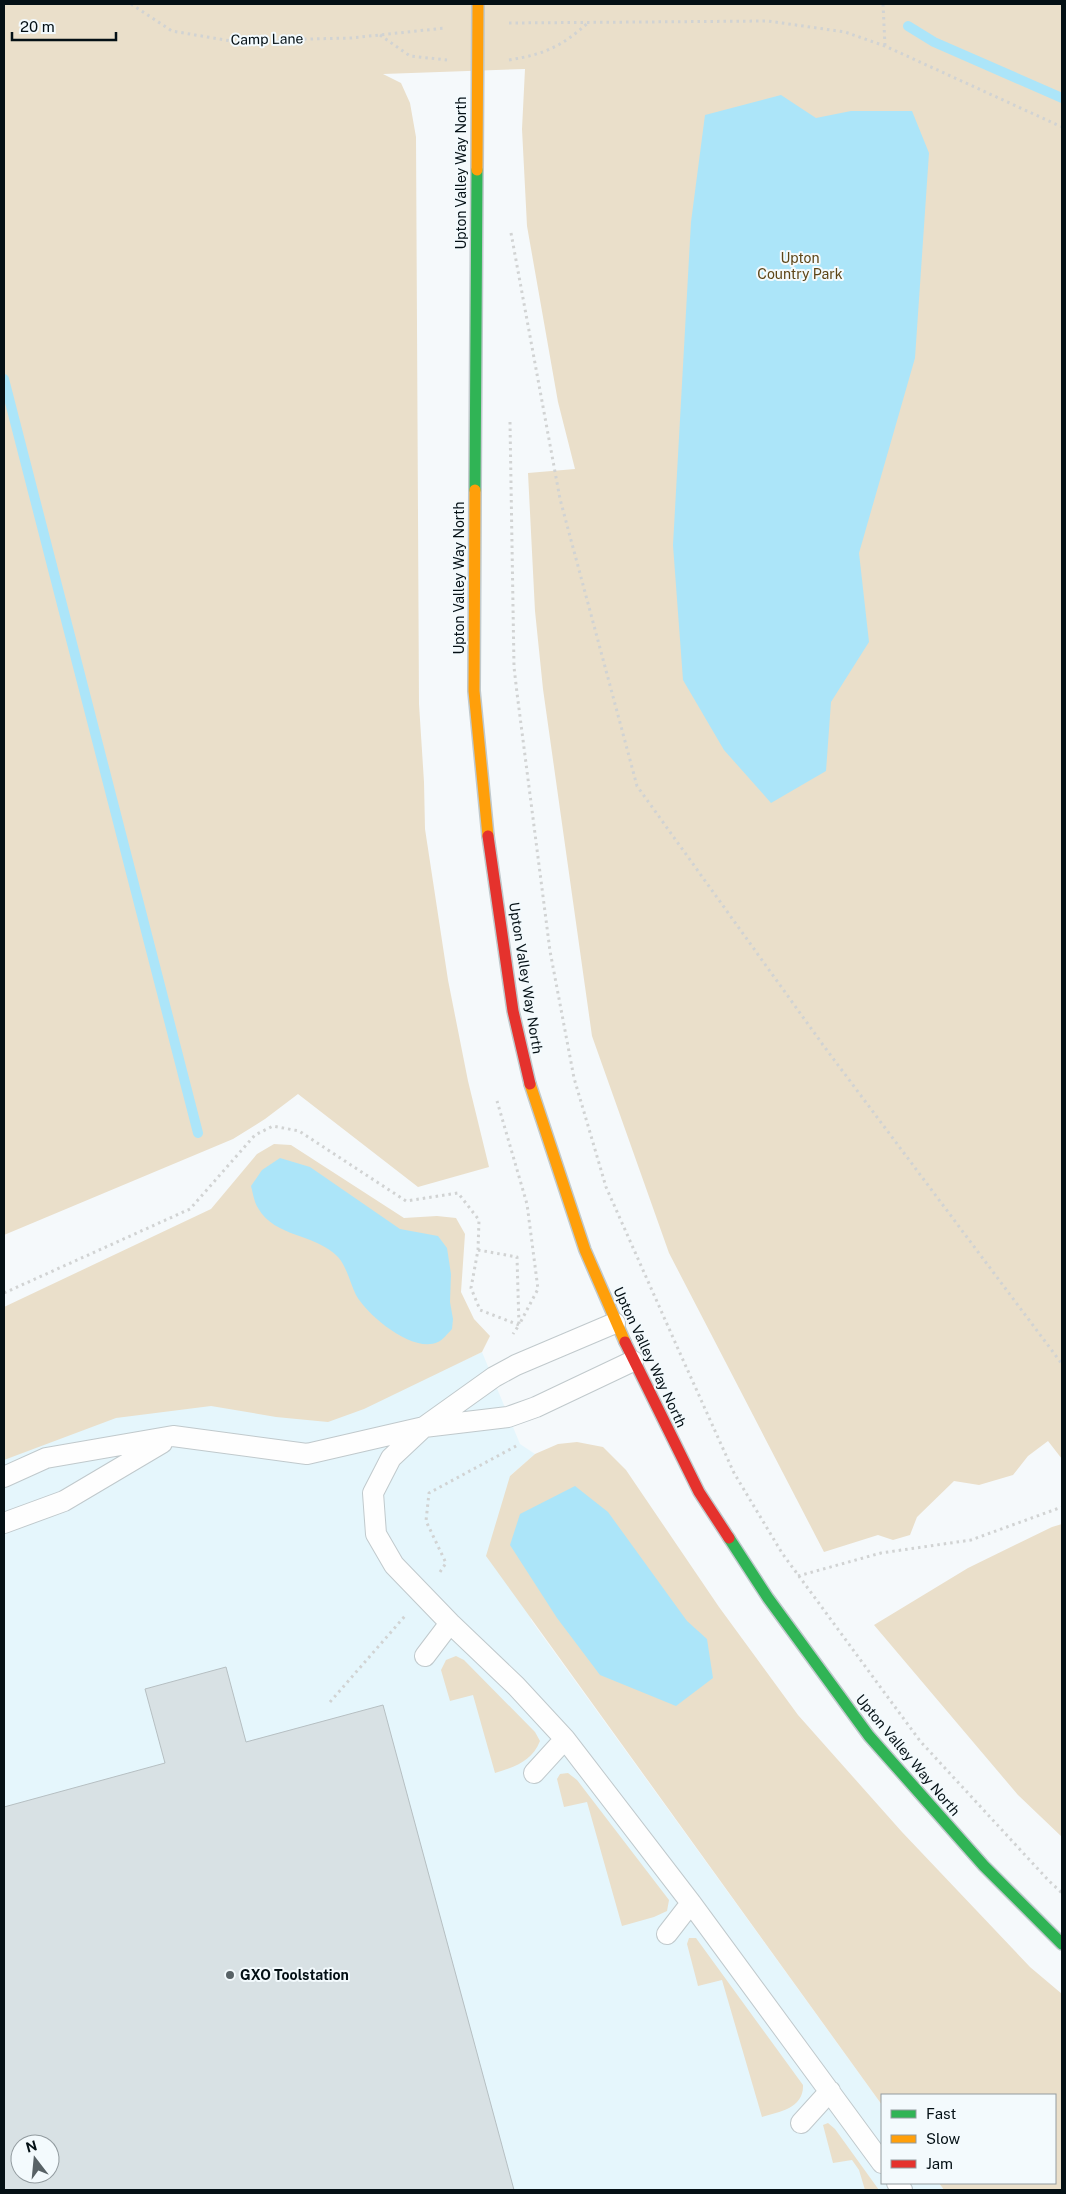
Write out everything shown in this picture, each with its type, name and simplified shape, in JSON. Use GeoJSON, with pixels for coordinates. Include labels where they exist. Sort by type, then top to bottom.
{"type":"FeatureCollection","features":[{"type":"Feature","properties":{"kind":"street","name":"Upton Valley Way North"},"geometry":{"type":"LineString","coordinates":[[478,4],[474,691],[488,836],[513,1012],[531,1090],[585,1250],[615,1323],[699,1492],[768,1598],[869,1736],[971,1851],[1062,1944]]}},
{"type":"Feature","properties":{"kind":"lane"},"geometry":{"type":"LineString","coordinates":[[615,1323],[516,1365],[494,1377],[424,1427],[391,1458],[373,1494],[376,1534],[394,1565],[450,1623],[516,1686],[565,1739],[691,1903],[881,2161]]}},
{"type":"Feature","properties":{"kind":"lane"},"geometry":{"type":"LineString","coordinates":[[4,1477],[46,1458],[173,1436],[307,1454],[424,1427],[508,1417],[536,1407],[633,1361]]}},
{"type":"Feature","properties":{"kind":"lane"},"geometry":{"type":"LineString","coordinates":[[4,1523],[64,1501],[173,1436]]}},
{"type":"Feature","properties":{"kind":"lane"},"geometry":{"type":"LineString","coordinates":[[425,1656],[450,1623]]}},
{"type":"Feature","properties":{"kind":"lane"},"geometry":{"type":"LineString","coordinates":[[534,1773],[565,1739]]}},
{"type":"Feature","properties":{"kind":"lane"},"geometry":{"type":"LineString","coordinates":[[667,1934],[691,1903]]}},
{"type":"Feature","properties":{"kind":"lane"},"geometry":{"type":"LineString","coordinates":[[801,2123],[830,2091]]}},
{"type":"Feature","properties":{"kind":"path","name":"Camp Lane"},"geometry":{"type":"LineString","coordinates":[[132,4],[172,31],[231,41],[351,38],[478,24],[768,21],[845,32],[885,46],[1062,127]]}},
{"type":"Feature","properties":{"kind":"path"},"geometry":{"type":"LineString","coordinates":[[882,4],[885,46]]}},
{"type":"Feature","properties":{"kind":"path"},"geometry":{"type":"LineString","coordinates":[[510,14],[510,32]]}},
{"type":"Feature","properties":{"kind":"path"},"geometry":{"type":"LineString","coordinates":[[509,51],[509,70]]}},
{"type":"Feature","properties":{"kind":"path"},"geometry":{"type":"LineString","coordinates":[[507,242],[509,232],[560,499],[636,786],[823,1045],[1062,1364]]}},
{"type":"Feature","properties":{"kind":"path"},"geometry":{"type":"LineString","coordinates":[[510,417],[514,667],[550,951],[574,1078],[606,1187],[734,1473],[782,1553],[920,1741],[1062,1893]]}},
{"type":"Feature","properties":{"kind":"path"},"geometry":{"type":"LineString","coordinates":[[497,1101],[527,1204],[538,1290],[519,1325],[507,1342],[516,1365]]}},
{"type":"Feature","properties":{"kind":"path"},"geometry":{"type":"LineString","coordinates":[[4,1293],[190,1209],[256,1135],[273,1126],[299,1131],[406,1201],[458,1193],[479,1220],[478,1250],[472,1288],[480,1310],[519,1325]]}},
{"type":"Feature","properties":{"kind":"path"},"geometry":{"type":"LineString","coordinates":[[478,1250],[518,1257],[519,1325]]}},
{"type":"Feature","properties":{"kind":"path"},"geometry":{"type":"LineString","coordinates":[[330,1702],[422,1595],[446,1563],[426,1521],[429,1493],[520,1444]]}},
{"type":"Feature","properties":{"kind":"path"},"geometry":{"type":"LineString","coordinates":[[798,1576],[881,1553],[971,1540],[1062,1507]]}},
{"type":"Feature","properties":{"kind":"shaded area"},"geometry":{"type":"Polygon","coordinates":[[[482,1352],[520,1444],[535,1454],[510,1476],[531,1620],[881,2104],[881,2184],[940,2184],[944,2190],[4,2190],[4,1391],[410,1385],[482,1352]]]}},
{"type":"Feature","properties":{"kind":"green space","name":"Upton Country Park"},"geometry":{"type":"Polygon","coordinates":[[[4,4],[1062,4],[1062,1459],[1048,1441],[1028,1456],[1013,1475],[979,1485],[954,1481],[917,1517],[910,1535],[893,1540],[878,1535],[824,1552],[669,1253],[592,1036],[543,689],[535,611],[528,473],[575,469],[558,402],[527,226],[522,129],[525,69],[383,74],[401,83],[410,103],[416,137],[419,704],[425,829],[448,980],[468,1081],[489,1167],[418,1187],[298,1094],[265,1119],[233,1139],[4,1235],[4,4]]]}},
{"type":"Feature","properties":{"kind":"green space"},"geometry":{"type":"Polygon","coordinates":[[[274,1144],[291,1145],[404,1218],[437,1216],[456,1218],[465,1234],[461,1292],[474,1319],[490,1336],[482,1352],[364,1409],[328,1422],[276,1417],[211,1406],[116,1418],[4,1460],[4,1307],[211,1209],[257,1154],[274,1144]]]}},
{"type":"Feature","properties":{"kind":"green space"},"geometry":{"type":"Polygon","coordinates":[[[577,1442],[603,1447],[626,1470],[719,1607],[798,1715],[902,1832],[1030,1967],[1062,1994],[1062,2190],[944,2190],[940,2184],[1056,2184],[1056,2094],[881,2094],[881,2104],[486,1556],[510,1476],[535,1454],[558,1444],[577,1442]]]}},
{"type":"Feature","properties":{"kind":"green space"},"geometry":{"type":"Polygon","coordinates":[[[1062,1524],[1062,1837],[1018,1795],[874,1625],[968,1568],[1052,1527],[1062,1524]]]}},
{"type":"Feature","properties":{"kind":"green space"},"geometry":{"type":"Polygon","coordinates":[[[456,1656],[464,1660],[535,1732],[540,1741],[537,1748],[522,1762],[495,1773],[473,1695],[450,1701],[441,1670],[446,1660],[456,1656]]]}},
{"type":"Feature","properties":{"kind":"green space"},"geometry":{"type":"Polygon","coordinates":[[[568,1773],[577,1780],[669,1900],[667,1911],[654,1917],[622,1926],[587,1802],[564,1807],[557,1779],[560,1774],[568,1773]]]}},
{"type":"Feature","properties":{"kind":"green space"},"geometry":{"type":"Polygon","coordinates":[[[689,1938],[696,1938],[803,2085],[800,2099],[790,2108],[762,2117],[722,1980],[698,1986],[687,1944],[689,1938]]]}},
{"type":"Feature","properties":{"kind":"green space"},"geometry":{"type":"Polygon","coordinates":[[[828,2123],[835,2129],[879,2190],[865,2190],[859,2170],[852,2160],[833,2163],[823,2125],[828,2123]]]}},
{"type":"Feature","properties":{"kind":"water"},"geometry":{"type":"Polygon","coordinates":[[[781,95],[816,118],[851,111],[912,111],[929,153],[915,358],[859,553],[869,642],[831,702],[826,771],[771,803],[724,750],[683,680],[673,545],[691,222],[705,115],[781,95]]]}},
{"type":"Feature","properties":{"kind":"water"},"geometry":{"type":"Polygon","coordinates":[[[280,1158],[310,1167],[400,1229],[438,1236],[447,1248],[451,1274],[450,1302],[453,1319],[452,1329],[444,1338],[438,1342],[428,1344],[416,1343],[404,1338],[380,1322],[356,1295],[346,1270],[338,1257],[318,1243],[274,1225],[265,1218],[257,1206],[251,1186],[262,1170],[280,1158]]]}},
{"type":"Feature","properties":{"kind":"water"},"geometry":{"type":"Polygon","coordinates":[[[575,1486],[608,1512],[687,1621],[707,1639],[713,1678],[676,1706],[600,1675],[557,1618],[510,1545],[520,1514],[575,1486]]]}},
{"type":"Feature","properties":{"kind":"building","name":"GXO Toolstation"},"geometry":{"type":"Polygon","coordinates":[[[226,1667],[246,1742],[383,1705],[514,2190],[4,2190],[4,1807],[165,1763],[145,1689],[226,1667]]]}},
{"type":"Feature","properties":{"kind":"waterway"},"geometry":{"type":"LineString","coordinates":[[908,26],[934,42],[1062,98]]}},
{"type":"Feature","properties":{"kind":"waterway"},"geometry":{"type":"LineString","coordinates":[[4,379],[198,1133]]}},
{"type":"Feature","properties":{"kind":"traffic: fast"},"geometry":{"type":"LineString","coordinates":[[475,490],[477,170]]}},
{"type":"Feature","properties":{"kind":"traffic: fast"},"geometry":{"type":"LineString","coordinates":[[729,1538],[768,1598],[869,1736],[984,1866],[1062,1944]]}},
{"type":"Feature","properties":{"kind":"traffic: slow"},"geometry":{"type":"LineString","coordinates":[[477,170],[478,4]]}},
{"type":"Feature","properties":{"kind":"traffic: slow"},"geometry":{"type":"LineString","coordinates":[[475,490],[474,691],[488,836]]}},
{"type":"Feature","properties":{"kind":"traffic: slow"},"geometry":{"type":"LineString","coordinates":[[530,1084],[585,1250],[625,1342]]}},
{"type":"Feature","properties":{"kind":"traffic: jam"},"geometry":{"type":"LineString","coordinates":[[488,836],[513,1011],[530,1084]]}},
{"type":"Feature","properties":{"kind":"traffic: jam"},"geometry":{"type":"LineString","coordinates":[[625,1342],[699,1492],[729,1538]]}},
{"type":"Feature","properties":{"kind":"place","name":"GXO Toolstation"},"geometry":{"type":"Point","coordinates":[230,1975]}}]}
